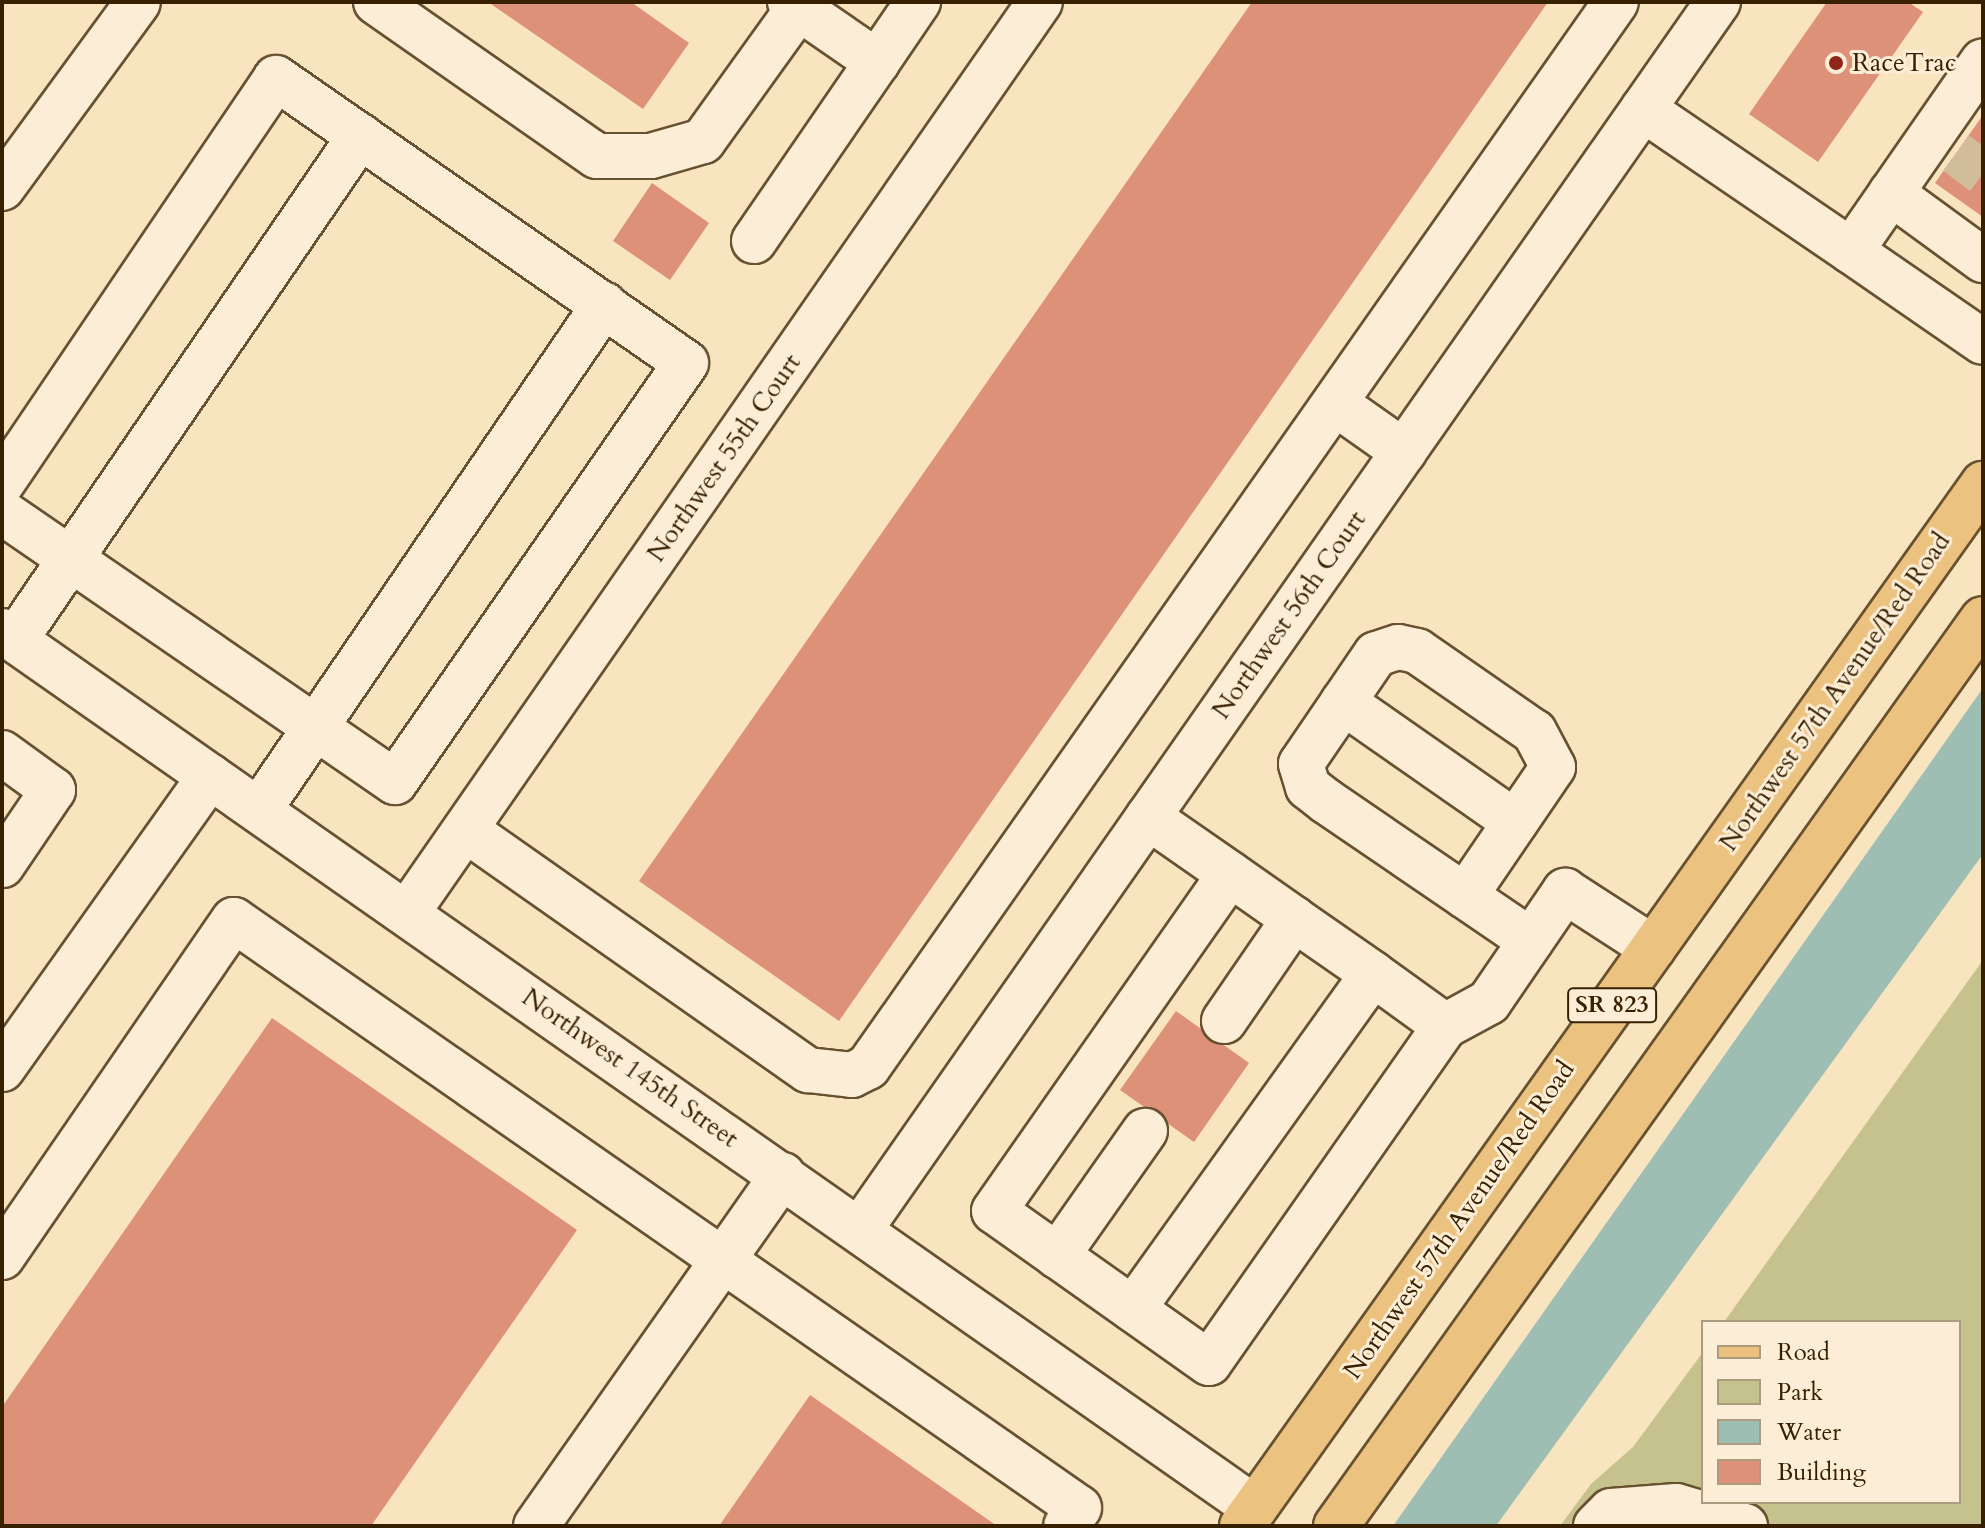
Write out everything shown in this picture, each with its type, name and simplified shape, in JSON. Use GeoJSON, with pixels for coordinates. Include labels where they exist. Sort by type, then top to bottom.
{"type":"FeatureCollection","features":[{"type":"Feature","properties":{"kind":"main road","name":"Northwest 57th Avenue/Red Road"},"geometry":{"type":"LineString","coordinates":[[1258,1520],[1653,948],[1983,484]]}},
{"type":"Feature","properties":{"kind":"main road","name":"SR 823"},"geometry":{"type":"LineString","coordinates":[[1336,1526],[1983,619]]}},
{"type":"Feature","properties":{"kind":"street"},"geometry":{"type":"LineString","coordinates":[[2,188],[138,2]]}},
{"type":"Feature","properties":{"kind":"street"},"geometry":{"type":"LineString","coordinates":[[376,2],[597,156],[651,156],[703,141],[797,4],[877,62]]}},
{"type":"Feature","properties":{"kind":"street"},"geometry":{"type":"LineString","coordinates":[[754,241],[918,2]]}},
{"type":"Feature","properties":{"kind":"street","name":"Northwest 55th Court"},"geometry":{"type":"LineString","coordinates":[[407,913],[1040,2]]}},
{"type":"Feature","properties":{"kind":"street"},"geometry":{"type":"LineString","coordinates":[[466,830],[783,1055],[808,1070],[852,1075],[896,1034],[1616,2]]}},
{"type":"Feature","properties":{"kind":"street","name":"Northwest 56th Court"},"geometry":{"type":"LineString","coordinates":[[861,1228],[1718,2]]}},
{"type":"Feature","properties":{"kind":"street"},"geometry":{"type":"LineString","coordinates":[[2,483],[276,78],[686,363],[395,782],[2,512]]}},
{"type":"Feature","properties":{"kind":"street"},"geometry":{"type":"LineString","coordinates":[[1851,251],[1891,193],[1944,144],[1975,88]]}},
{"type":"Feature","properties":{"kind":"street"},"geometry":{"type":"LineString","coordinates":[[1643,109],[1983,342]]}},
{"type":"Feature","properties":{"kind":"street"},"geometry":{"type":"LineString","coordinates":[[8,636],[67,557],[360,136]]}},
{"type":"Feature","properties":{"kind":"street"},"geometry":{"type":"LineString","coordinates":[[1891,193],[1983,260]]}},
{"type":"Feature","properties":{"kind":"street"},"geometry":{"type":"LineString","coordinates":[[259,810],[604,305]]}},
{"type":"Feature","properties":{"kind":"street"},"geometry":{"type":"LineString","coordinates":[[1336,404],[1404,452]]}},
{"type":"Feature","properties":{"kind":"street","name":"Northwest 145th Street"},"geometry":{"type":"LineString","coordinates":[[8,636],[861,1228],[1258,1520]]}},
{"type":"Feature","properties":{"kind":"street"},"geometry":{"type":"LineString","coordinates":[[1465,896],[1553,767],[1547,750],[1534,732],[1417,651],[1398,647],[1376,654],[1301,764],[1308,787],[1465,896],[1531,941]]}},
{"type":"Feature","properties":{"kind":"street"},"geometry":{"type":"LineString","coordinates":[[1343,702],[1515,822]]}},
{"type":"Feature","properties":{"kind":"street"},"geometry":{"type":"LineString","coordinates":[[2,753],[53,790],[2,865]]}},
{"type":"Feature","properties":{"kind":"street"},"geometry":{"type":"LineString","coordinates":[[2,1069],[210,776]]}},
{"type":"Feature","properties":{"kind":"street"},"geometry":{"type":"LineString","coordinates":[[1148,817],[1445,1026]]}},
{"type":"Feature","properties":{"kind":"street"},"geometry":{"type":"LineString","coordinates":[[1230,874],[994,1211],[1209,1363],[1445,1026],[1489,1002],[1565,891],[1653,948]]}},
{"type":"Feature","properties":{"kind":"street"},"geometry":{"type":"LineString","coordinates":[[1224,1021],[1294,919]]}},
{"type":"Feature","properties":{"kind":"street"},"geometry":{"type":"LineString","coordinates":[[2,1257],[234,920],[1079,1508],[1066,1526]]}},
{"type":"Feature","properties":{"kind":"street"},"geometry":{"type":"LineString","coordinates":[[1133,1309],[1373,974]]}},
{"type":"Feature","properties":{"kind":"street"},"geometry":{"type":"LineString","coordinates":[[1057,1256],[1145,1131]]}},
{"type":"Feature","properties":{"kind":"street"},"geometry":{"type":"LineString","coordinates":[[536,1526],[783,1175]]}},
{"type":"Feature","properties":{"kind":"street"},"geometry":{"type":"LineString","coordinates":[[1596,1526],[1611,1511],[1676,1506],[1745,1526]]}},
{"type":"Feature","properties":{"kind":"green space"},"geometry":{"type":"Polygon","coordinates":[[[1983,960],[1983,1526],[1560,1526],[1591,1484],[1633,1447],[1701,1355],[1701,1504],[1961,1504],[1961,1320],[1725,1320],[1983,960]]]}},
{"type":"Feature","properties":{"kind":"water"},"geometry":{"type":"Polygon","coordinates":[[[1983,688],[1983,854],[1496,1526],[1393,1526],[1983,688]]]}},
{"type":"Feature","properties":{"kind":"building"},"geometry":{"type":"Polygon","coordinates":[[[488,2],[631,2],[689,43],[643,109],[488,2]]]}},
{"type":"Feature","properties":{"kind":"building"},"geometry":{"type":"Polygon","coordinates":[[[1252,2],[1548,2],[839,1021],[639,881],[1252,2]]]}},
{"type":"Feature","properties":{"kind":"building","name":"RaceTrac"},"geometry":{"type":"Polygon","coordinates":[[[1827,2],[1908,2],[1923,12],[1818,162],[1749,114],[1827,2]]]}},
{"type":"Feature","properties":{"kind":"building","name":"RaceTrac"},"geometry":{"type":"Polygon","coordinates":[[[1983,115],[1983,217],[1935,183],[1983,115]]]}},
{"type":"Feature","properties":{"kind":"building"},"geometry":{"type":"Polygon","coordinates":[[[652,183],[709,223],[670,280],[613,241],[652,183]]]}},
{"type":"Feature","properties":{"kind":"building"},"geometry":{"type":"Polygon","coordinates":[[[1176,1011],[1249,1063],[1194,1142],[1120,1090],[1176,1011]]]}},
{"type":"Feature","properties":{"kind":"building"},"geometry":{"type":"Polygon","coordinates":[[[272,1018],[577,1230],[371,1526],[2,1526],[2,1407],[272,1018]]]}},
{"type":"Feature","properties":{"kind":"building"},"geometry":{"type":"Polygon","coordinates":[[[810,1395],[997,1526],[719,1526],[810,1395]]]}},
{"type":"Feature","properties":{"kind":"tunnel"},"geometry":{"type":"LineString","coordinates":[[1956,153],[1983,173]]}},
{"type":"Feature","properties":{"kind":"place","name":"RaceTrac"},"geometry":{"type":"Point","coordinates":[1836,63]}}]}
